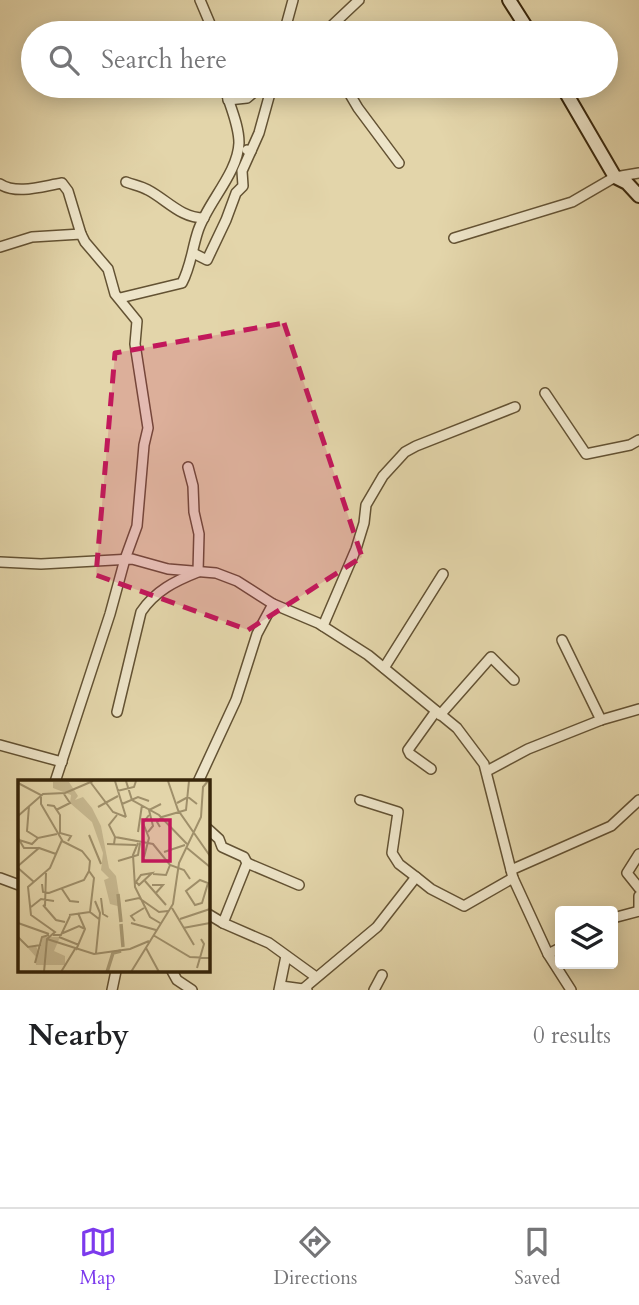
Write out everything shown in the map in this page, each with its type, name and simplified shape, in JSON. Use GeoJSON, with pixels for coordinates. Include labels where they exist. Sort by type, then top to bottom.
{"type":"FeatureCollection","features":[{"type":"Feature","properties":{"kind":"street"},"geometry":{"type":"LineString","coordinates":[[200,0],[207,21]]}},
{"type":"Feature","properties":{"kind":"street"},"geometry":{"type":"LineString","coordinates":[[287,21],[293,0]]}},
{"type":"Feature","properties":{"kind":"street"},"geometry":{"type":"LineString","coordinates":[[337,21],[359,0]]}},
{"type":"Feature","properties":{"kind":"street"},"geometry":{"type":"LineString","coordinates":[[509,0],[522,21]]}},
{"type":"Feature","properties":{"kind":"street"},"geometry":{"type":"LineString","coordinates":[[120,298],[182,283],[188,273],[204,218],[230,171],[238,148],[234,118],[228,100],[234,98]]}},
{"type":"Feature","properties":{"kind":"street"},"geometry":{"type":"LineString","coordinates":[[234,118],[249,98]]}},
{"type":"Feature","properties":{"kind":"street"},"geometry":{"type":"LineString","coordinates":[[263,98],[268,101]]}},
{"type":"Feature","properties":{"kind":"street"},"geometry":{"type":"LineString","coordinates":[[193,253],[207,260],[222,231],[236,193],[243,186],[242,171],[259,133],[269,98]]}},
{"type":"Feature","properties":{"kind":"street"},"geometry":{"type":"LineString","coordinates":[[352,98],[399,163]]}},
{"type":"Feature","properties":{"kind":"street"},"geometry":{"type":"LineString","coordinates":[[569,98],[615,177],[627,183],[639,196]]}},
{"type":"Feature","properties":{"kind":"street"},"geometry":{"type":"LineString","coordinates":[[238,148],[251,151]]}},
{"type":"Feature","properties":{"kind":"street"},"geometry":{"type":"LineString","coordinates":[[454,238],[572,202],[615,177],[639,173]]}},
{"type":"Feature","properties":{"kind":"street"},"geometry":{"type":"LineString","coordinates":[[127,182],[145,188],[195,218],[204,218]]}},
{"type":"Feature","properties":{"kind":"street"},"geometry":{"type":"LineString","coordinates":[[0,184],[23,189],[62,183],[68,191],[82,234],[92,252],[106,266],[114,294],[137,321],[135,344],[148,428],[144,444],[138,526],[125,559],[58,780]]}},
{"type":"Feature","properties":{"kind":"street"},"geometry":{"type":"LineString","coordinates":[[0,247],[32,237],[82,234]]}},
{"type":"Feature","properties":{"kind":"street"},"geometry":{"type":"LineString","coordinates":[[545,393],[586,454],[630,445],[639,440]]}},
{"type":"Feature","properties":{"kind":"street"},"geometry":{"type":"LineString","coordinates":[[323,626],[356,549],[366,505],[383,476],[405,452],[515,407]]}},
{"type":"Feature","properties":{"kind":"street"},"geometry":{"type":"LineString","coordinates":[[188,467],[200,534],[198,572]]}},
{"type":"Feature","properties":{"kind":"street"},"geometry":{"type":"LineString","coordinates":[[0,562],[41,564],[125,559],[168,569],[216,573],[349,640],[457,728],[487,771],[512,874],[548,954],[571,990]]}},
{"type":"Feature","properties":{"kind":"street"},"geometry":{"type":"LineString","coordinates":[[168,569],[170,583]]}},
{"type":"Feature","properties":{"kind":"street"},"geometry":{"type":"LineString","coordinates":[[117,712],[141,612],[170,583],[198,572]]}},
{"type":"Feature","properties":{"kind":"street"},"geometry":{"type":"LineString","coordinates":[[384,668],[443,574]]}},
{"type":"Feature","properties":{"kind":"street"},"geometry":{"type":"LineString","coordinates":[[224,714],[242,674],[261,616],[273,604]]}},
{"type":"Feature","properties":{"kind":"street"},"geometry":{"type":"LineString","coordinates":[[199,780],[236,700],[257,634],[273,604]]}},
{"type":"Feature","properties":{"kind":"street"},"geometry":{"type":"LineString","coordinates":[[562,639],[601,720]]}},
{"type":"Feature","properties":{"kind":"street"},"geometry":{"type":"LineString","coordinates":[[431,769],[408,750],[438,713],[491,657],[514,680]]}},
{"type":"Feature","properties":{"kind":"street"},"geometry":{"type":"LineString","coordinates":[[487,771],[528,749],[601,720],[637,713]]}},
{"type":"Feature","properties":{"kind":"street"},"geometry":{"type":"LineString","coordinates":[[0,745],[62,762]]}},
{"type":"Feature","properties":{"kind":"street"},"geometry":{"type":"LineString","coordinates":[[360,800],[398,812],[391,853],[399,864],[431,889],[464,905],[512,874],[611,826],[639,800]]}},
{"type":"Feature","properties":{"kind":"street"},"geometry":{"type":"LineString","coordinates":[[210,831],[219,839],[222,847],[244,858],[247,863],[299,885]]}},
{"type":"Feature","properties":{"kind":"street"},"geometry":{"type":"LineString","coordinates":[[639,854],[627,873],[639,888]]}},
{"type":"Feature","properties":{"kind":"street"},"geometry":{"type":"LineString","coordinates":[[223,923],[247,863]]}},
{"type":"Feature","properties":{"kind":"street"},"geometry":{"type":"LineString","coordinates":[[286,956],[280,988],[305,989],[377,927],[416,877]]}},
{"type":"Feature","properties":{"kind":"street"},"geometry":{"type":"LineString","coordinates":[[0,878],[18,885]]}},
{"type":"Feature","properties":{"kind":"street"},"geometry":{"type":"LineString","coordinates":[[618,917],[639,911],[639,896]]}},
{"type":"Feature","properties":{"kind":"street"},"geometry":{"type":"LineString","coordinates":[[210,915],[269,943],[316,977]]}},
{"type":"Feature","properties":{"kind":"street"},"geometry":{"type":"LineString","coordinates":[[548,954],[555,950]]}},
{"type":"Feature","properties":{"kind":"street"},"geometry":{"type":"LineString","coordinates":[[112,990],[116,972]]}},
{"type":"Feature","properties":{"kind":"street"},"geometry":{"type":"LineString","coordinates":[[374,990],[382,975]]}},
{"type":"Feature","properties":{"kind":"street"},"geometry":{"type":"LineString","coordinates":[[179,987],[192,990]]}},
{"type":"Feature","properties":{"kind":"highlighted area"},"geometry":{"type":"Polygon","coordinates":[[[284,323],[362,557],[248,630],[96,575],[115,353],[284,323]]]}}]}
